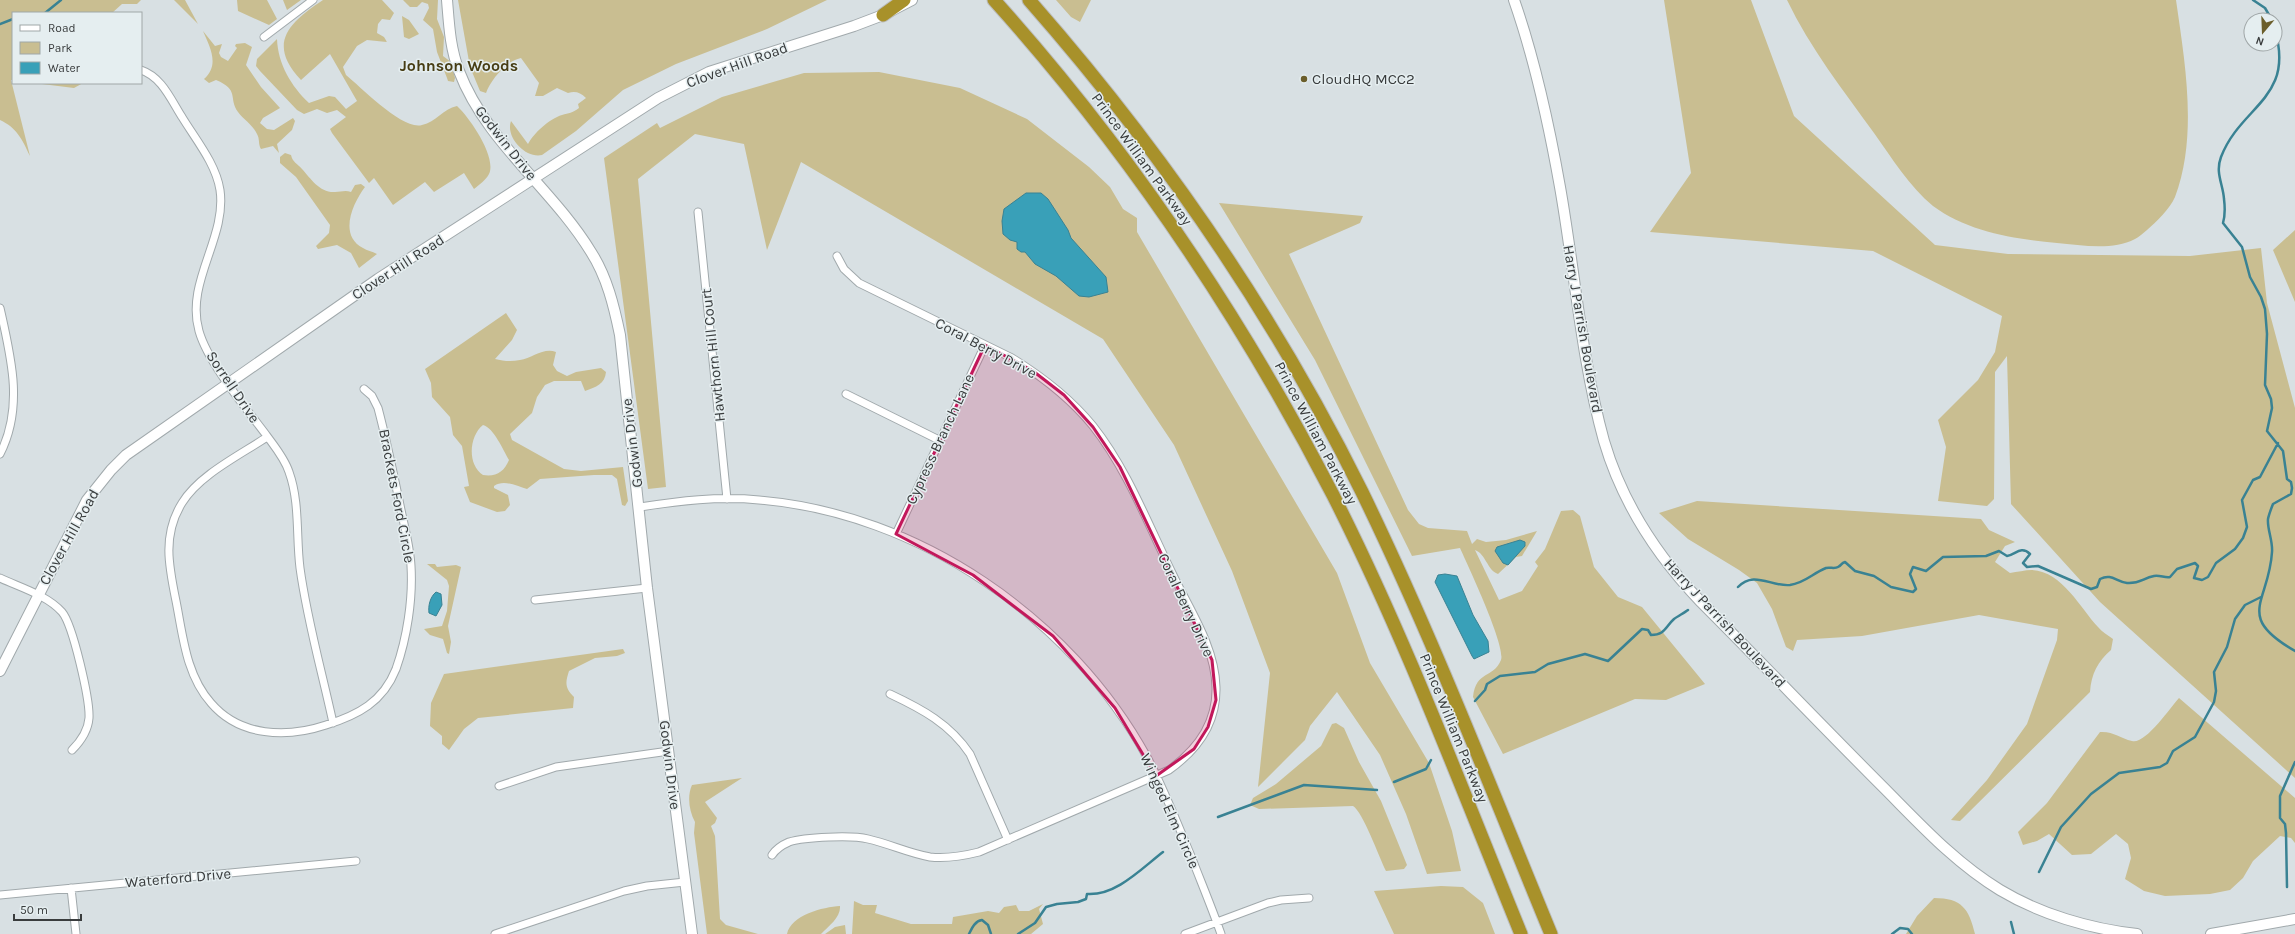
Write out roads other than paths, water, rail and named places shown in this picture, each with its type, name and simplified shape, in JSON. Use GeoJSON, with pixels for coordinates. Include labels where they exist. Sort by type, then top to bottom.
{"type":"FeatureCollection","features":[{"type":"Feature","properties":{"kind":"highway"},"geometry":{"type":"LineString","coordinates":[[883,15],[904,0]]}},
{"type":"Feature","properties":{"kind":"highway","name":"Prince William Parkway"},"geometry":{"type":"LineString","coordinates":[[994,0],[1038,50],[1127,162],[1204,273],[1274,386],[1334,497],[1389,613],[1521,934]]}},
{"type":"Feature","properties":{"kind":"highway","name":"Prince William Parkway"},"geometry":{"type":"LineString","coordinates":[[1030,0],[1126,117],[1176,184],[1224,253],[1307,389],[1361,490],[1404,580],[1551,934]]}},
{"type":"Feature","properties":{"kind":"highway"},"geometry":{"type":"LineString","coordinates":[[1034,0],[1044,16]]}},
{"type":"Feature","properties":{"kind":"street"},"geometry":{"type":"LineString","coordinates":[[264,37],[313,0]]}},
{"type":"Feature","properties":{"kind":"street","name":"Godwin Drive"},"geometry":{"type":"LineString","coordinates":[[447,0],[453,55],[461,78],[483,117],[534,180],[562,211],[592,253],[614,307],[620,334],[648,588],[692,934]]}},
{"type":"Feature","properties":{"kind":"street","name":"Clover Hill Road"},"geometry":{"type":"LineString","coordinates":[[0,671],[87,500],[111,470],[126,455],[228,382],[378,279],[534,180],[626,118],[683,84],[738,62],[854,26],[883,15],[912,0]]}},
{"type":"Feature","properties":{"kind":"street","name":"Harry J Parrish Boulevard"},"geometry":{"type":"LineString","coordinates":[[1514,0],[1545,114],[1553,151],[1588,373],[1604,442],[1633,510],[1650,540],[1683,583],[1701,602],[1857,762],[1964,865],[2000,890],[2040,909],[2079,923],[2137,934]]}},
{"type":"Feature","properties":{"kind":"street","name":"Sorrell Drive"},"geometry":{"type":"LineString","coordinates":[[142,71],[158,80],[169,96],[207,158],[219,188],[219,222],[201,281],[196,311],[200,336],[228,382],[289,471],[294,489],[300,570],[333,723]]}},
{"type":"Feature","properties":{"kind":"street","name":"Hawthorn Hill Court"},"geometry":{"type":"LineString","coordinates":[[698,212],[727,499]]}},
{"type":"Feature","properties":{"kind":"street","name":"Coral Berry Drive"},"geometry":{"type":"LineString","coordinates":[[772,855],[782,846],[795,841],[852,837],[881,842],[912,853],[948,857],[979,852],[1156,776],[1181,761],[1194,749],[1205,733],[1213,714],[1216,688],[1215,671],[1203,637],[1120,467],[1100,436],[1081,412],[1049,382],[1012,358],[859,283],[844,270],[837,256]]}},
{"type":"Feature","properties":{"kind":"street"},"geometry":{"type":"LineString","coordinates":[[0,308],[14,381],[15,398],[11,429],[0,454]]}},
{"type":"Feature","properties":{"kind":"street","name":"Cypress Branch Lane"},"geometry":{"type":"LineString","coordinates":[[896,534],[986,345]]}},
{"type":"Feature","properties":{"kind":"street","name":"Brackets Ford Circle"},"geometry":{"type":"LineString","coordinates":[[267,437],[197,485],[182,502],[172,525],[168,540],[169,568],[190,666],[204,694],[222,714],[238,724],[265,732],[280,734],[311,730],[333,723],[367,708],[379,699],[386,690],[396,668],[410,604],[410,556],[377,403],[364,389]]}},
{"type":"Feature","properties":{"kind":"street"},"geometry":{"type":"LineString","coordinates":[[846,394],[940,440]]}},
{"type":"Feature","properties":{"kind":"street","name":"Winged Elm Circle"},"geometry":{"type":"LineString","coordinates":[[640,507],[682,501],[727,499],[766,501],[816,509],[858,520],[914,542],[973,575],[1014,604],[1053,636],[1092,678],[1140,744],[1156,776],[1221,934]]}},
{"type":"Feature","properties":{"kind":"street"},"geometry":{"type":"LineString","coordinates":[[0,578],[56,606],[63,613],[68,622],[77,652],[89,718],[84,734],[72,750]]}},
{"type":"Feature","properties":{"kind":"street"},"geometry":{"type":"LineString","coordinates":[[535,600],[648,588]]}},
{"type":"Feature","properties":{"kind":"street"},"geometry":{"type":"LineString","coordinates":[[890,694],[937,718],[962,742],[970,754],[1008,840]]}},
{"type":"Feature","properties":{"kind":"street"},"geometry":{"type":"LineString","coordinates":[[500,786],[556,767],[668,751]]}},
{"type":"Feature","properties":{"kind":"street","name":"Waterford Drive"},"geometry":{"type":"LineString","coordinates":[[0,895],[356,861]]}},
{"type":"Feature","properties":{"kind":"street"},"geometry":{"type":"LineString","coordinates":[[495,934],[624,892],[646,886],[685,882]]}},
{"type":"Feature","properties":{"kind":"street"},"geometry":{"type":"LineString","coordinates":[[71,888],[76,934]]}},
{"type":"Feature","properties":{"kind":"street"},"geometry":{"type":"LineString","coordinates":[[1185,934],[1268,903],[1281,900],[1309,898]]}},
{"type":"Feature","properties":{"kind":"street"},"geometry":{"type":"LineString","coordinates":[[2211,934],[2295,919]]}},
{"type":"Feature","properties":{"kind":"water"},"geometry":{"type":"Polygon","coordinates":[[[1026,193],[1041,193],[1048,199],[1068,230],[1071,238],[1106,277],[1108,292],[1089,297],[1079,296],[1056,276],[1035,264],[1025,252],[1021,252],[1017,249],[1017,242],[1010,240],[1003,234],[1002,221],[1004,209],[1026,193]]]}},
{"type":"Feature","properties":{"kind":"water"},"geometry":{"type":"Polygon","coordinates":[[[1520,540],[1525,542],[1525,546],[1508,565],[1503,563],[1495,551],[1497,547],[1520,540]]]}},
{"type":"Feature","properties":{"kind":"water"},"geometry":{"type":"Polygon","coordinates":[[[1445,574],[1457,576],[1473,615],[1488,641],[1489,652],[1474,659],[1435,582],[1438,575],[1445,574]]]}},
{"type":"Feature","properties":{"kind":"water"},"geometry":{"type":"Polygon","coordinates":[[[436,592],[441,594],[442,605],[436,616],[429,613],[429,605],[436,592]]]}},
{"type":"Feature","properties":{"kind":"waterway"},"geometry":{"type":"LineString","coordinates":[[46,12],[61,0]]}},
{"type":"Feature","properties":{"kind":"waterway"},"geometry":{"type":"LineString","coordinates":[[2253,0],[2265,8],[2267,12]]}},
{"type":"Feature","properties":{"kind":"waterway"},"geometry":{"type":"LineString","coordinates":[[0,24],[12,19]]}},
{"type":"Feature","properties":{"kind":"waterway"},"geometry":{"type":"LineString","coordinates":[[2279,52],[2278,72],[2272,87],[2230,139],[2219,163],[2219,173],[2224,202],[2223,223],[2242,247],[2250,277],[2261,297],[2265,309],[2267,334],[2265,385],[2271,399],[2272,408],[2267,431],[2283,451],[2287,479],[2291,482],[2292,488],[2291,494],[2273,504],[2268,517],[2272,552],[2270,569],[2262,597],[2260,618],[2265,628],[2276,639],[2295,651]]}},
{"type":"Feature","properties":{"kind":"waterway"},"geometry":{"type":"LineString","coordinates":[[1738,587],[1744,582],[1756,579],[1783,585],[1795,584],[1826,568],[1837,568],[1845,562],[1855,571],[1874,576],[1891,587],[1913,592],[1916,589],[1910,574],[1913,567],[1926,571],[1943,557],[1986,556],[1999,551],[2007,556],[2021,550],[2027,551],[2030,554],[2023,563],[2027,567],[2038,566],[2091,589],[2097,587],[2100,579],[2104,577],[2111,577],[2127,583],[2135,583],[2154,576],[2170,577],[2177,569],[2195,563],[2198,566],[2194,578],[2202,580],[2208,577],[2216,563],[2235,549],[2243,538],[2247,527],[2242,500],[2253,480],[2260,477],[2278,443]]}},
{"type":"Feature","properties":{"kind":"waterway"},"geometry":{"type":"LineString","coordinates":[[2039,872],[2061,827],[2091,794],[2119,773],[2160,767],[2167,763],[2173,751],[2195,737],[2214,702],[2216,691],[2214,672],[2227,647],[2235,619],[2245,605],[2261,597]]}},
{"type":"Feature","properties":{"kind":"waterway"},"geometry":{"type":"LineString","coordinates":[[1475,701],[1485,690],[1487,684],[1500,676],[1535,672],[1548,664],[1585,654],[1608,661],[1642,629],[1648,630],[1651,635],[1659,634],[1674,619],[1688,610]]}},
{"type":"Feature","properties":{"kind":"waterway"},"geometry":{"type":"LineString","coordinates":[[1394,782],[1426,769],[1431,760]]}},
{"type":"Feature","properties":{"kind":"waterway"},"geometry":{"type":"LineString","coordinates":[[2287,887],[2286,833],[2285,824],[2280,818],[2280,796],[2295,762]]}},
{"type":"Feature","properties":{"kind":"waterway"},"geometry":{"type":"LineString","coordinates":[[1218,817],[1304,785],[1377,790]]}},
{"type":"Feature","properties":{"kind":"waterway"},"geometry":{"type":"LineString","coordinates":[[1018,934],[1035,923],[1046,907],[1057,904],[1078,902],[1086,899],[1087,894],[1108,891],[1128,880],[1163,852]]}},
{"type":"Feature","properties":{"kind":"waterway"},"geometry":{"type":"LineString","coordinates":[[969,934],[976,923],[982,920],[988,925],[991,934]]}},
{"type":"Feature","properties":{"kind":"waterway"},"geometry":{"type":"LineString","coordinates":[[2011,922],[2014,934]]}},
{"type":"Feature","properties":{"kind":"waterway"},"geometry":{"type":"LineString","coordinates":[[1892,934],[1900,928],[1908,929],[1912,934]]}},
{"type":"Feature","properties":{"kind":"place","name":"CloudHQ MCC2"},"geometry":{"type":"Point","coordinates":[1304,79]}},
{"type":"Feature","properties":{"kind":"district","name":"Johnson Woods"},"geometry":{"type":"Point","coordinates":[459,65]}}]}
